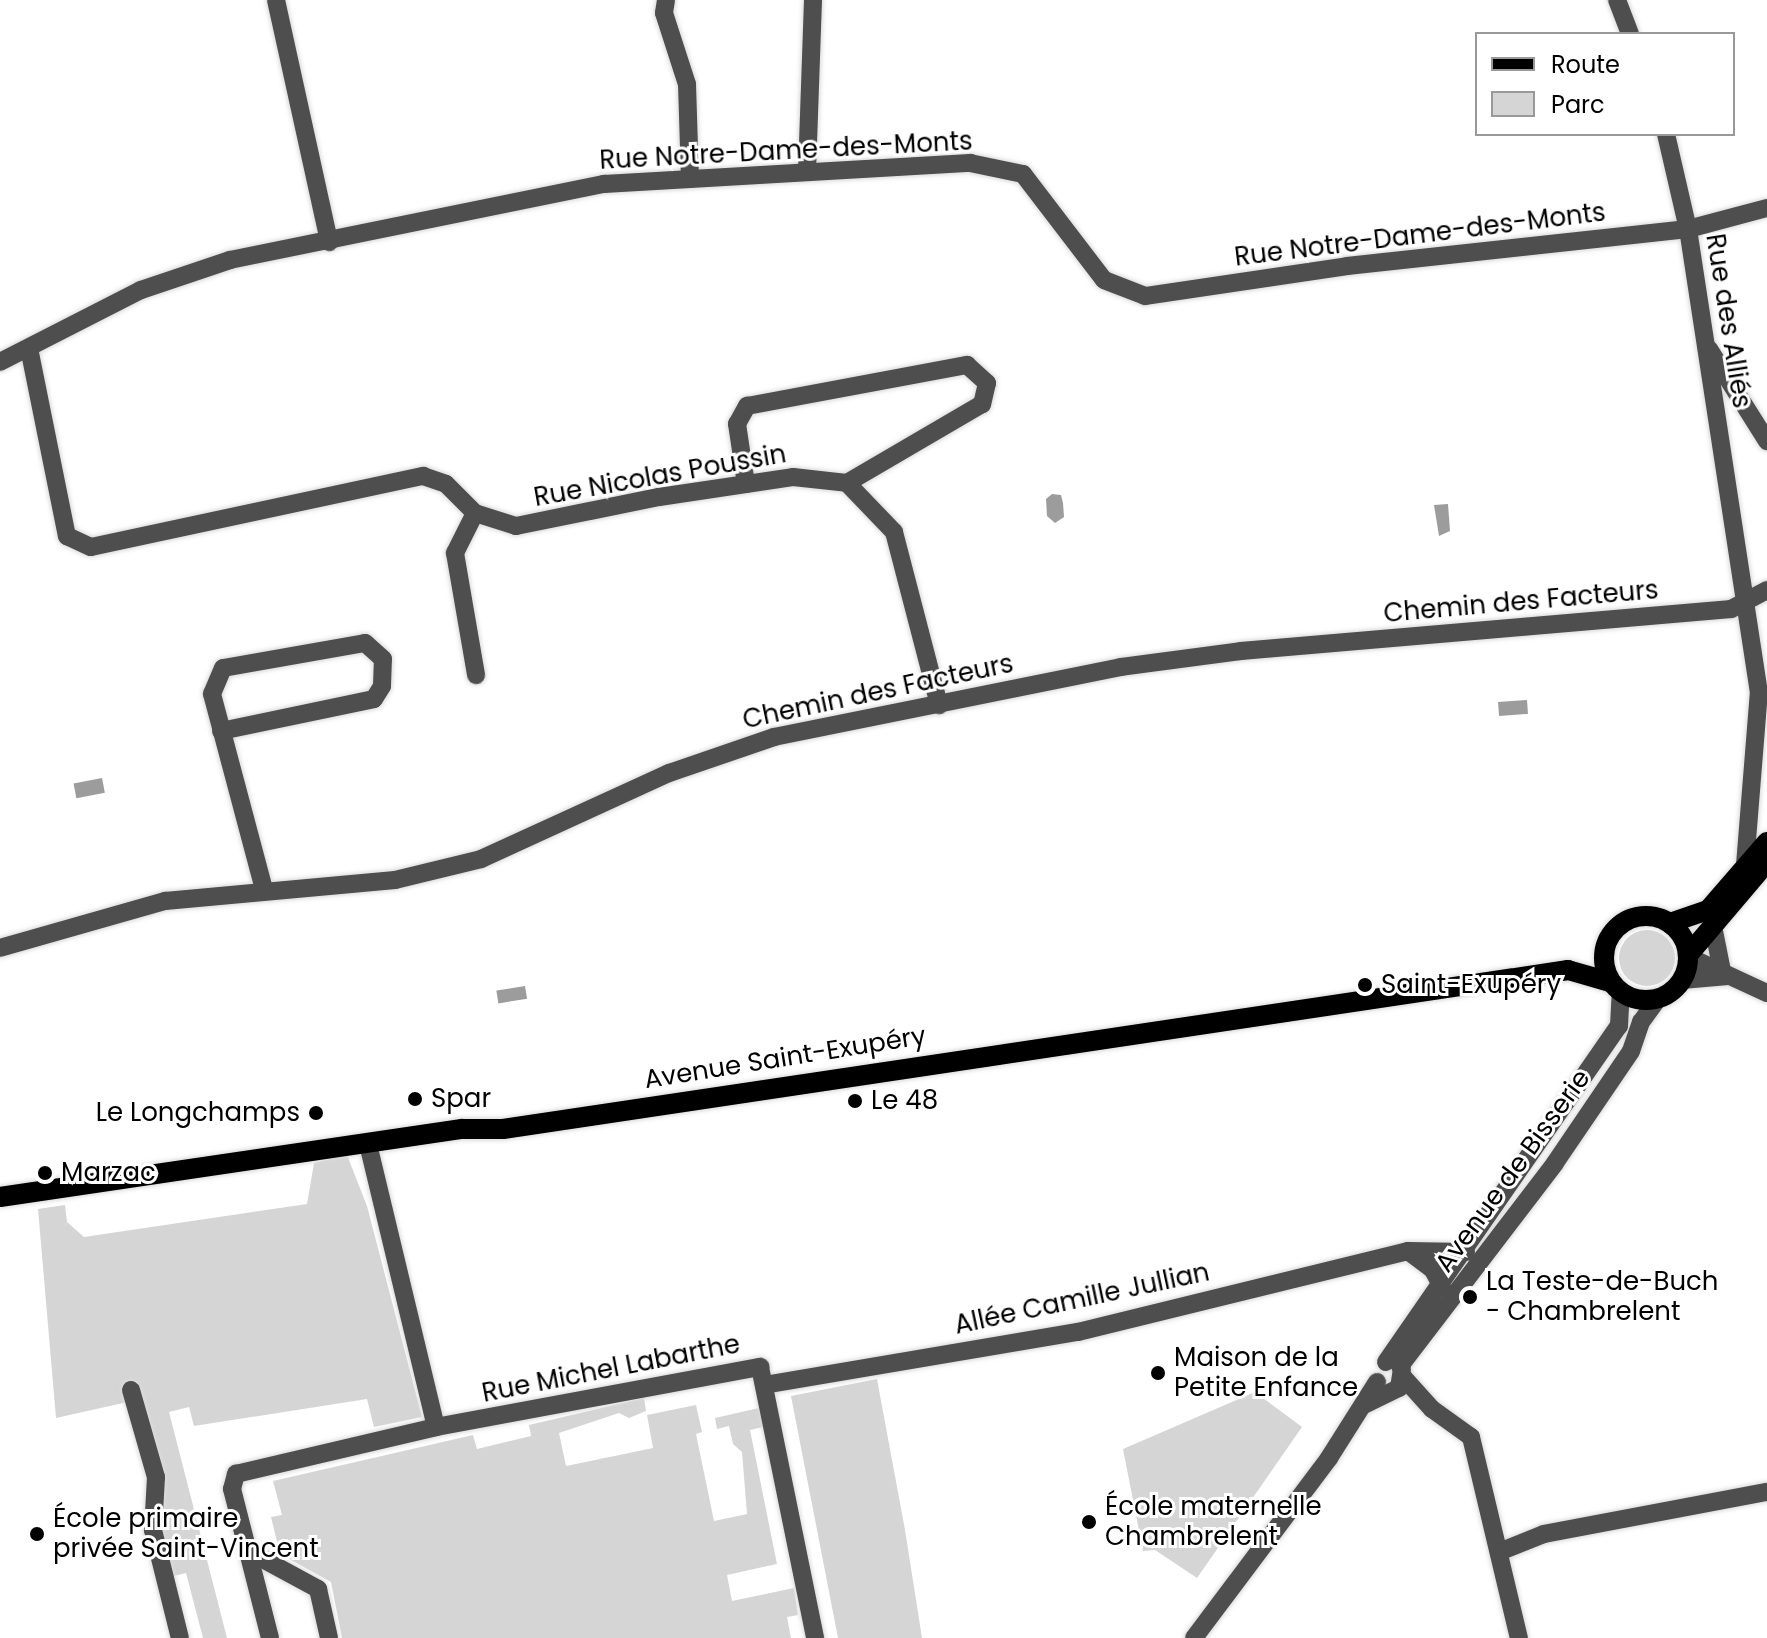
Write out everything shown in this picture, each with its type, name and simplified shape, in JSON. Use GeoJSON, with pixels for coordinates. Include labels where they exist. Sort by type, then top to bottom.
{"type":"FeatureCollection","features":[{"type":"Feature","properties":{"kind":"main road"},"geometry":{"type":"LineString","coordinates":[[1577,969],[1634,917],[1670,923],[1708,910],[1759,859]]}},
{"type":"Feature","properties":{"kind":"main road"},"geometry":{"type":"LineString","coordinates":[[1606,942],[1603,962],[1616,988],[1657,1000],[1682,980],[1689,955],[1759,859]]}},
{"type":"Feature","properties":{"kind":"main road"},"geometry":{"type":"LineString","coordinates":[[1670,923],[1683,936],[1689,955]]}},
{"type":"Feature","properties":{"kind":"main road","name":"Avenue Saint-Exupéry"},"geometry":{"type":"LineString","coordinates":[[0,1197],[462,1129],[503,1129],[1577,969],[1616,988]]}},
{"type":"Feature","properties":{"kind":"street"},"geometry":{"type":"LineString","coordinates":[[276,0],[329,242]]}},
{"type":"Feature","properties":{"kind":"street"},"geometry":{"type":"LineString","coordinates":[[666,0],[664,13],[687,84],[690,179]]}},
{"type":"Feature","properties":{"kind":"street"},"geometry":{"type":"LineString","coordinates":[[807,172],[813,0]]}},
{"type":"Feature","properties":{"kind":"street"},"geometry":{"type":"LineString","coordinates":[[1617,0],[1629,32]]}},
{"type":"Feature","properties":{"kind":"street","name":"Rue des Alliés"},"geometry":{"type":"LineString","coordinates":[[1666,136],[1688,229],[1759,691],[1759,859]]}},
{"type":"Feature","properties":{"kind":"street","name":"Rue Notre-Dame-des-Monts"},"geometry":{"type":"LineString","coordinates":[[0,362],[151,286],[230,260],[604,184],[970,163],[1023,174],[1104,280],[1145,296],[1347,266],[1688,229],[1767,208]]}},
{"type":"Feature","properties":{"kind":"street"},"geometry":{"type":"LineString","coordinates":[[1705,341],[1767,441]]}},
{"type":"Feature","properties":{"kind":"street","name":"Rue Nicolas Poussin"},"geometry":{"type":"LineString","coordinates":[[29,348],[67,536],[91,547],[423,476],[446,484],[475,513],[516,526],[793,477],[847,483]]}},
{"type":"Feature","properties":{"kind":"street"},"geometry":{"type":"LineString","coordinates":[[746,484],[737,424],[747,406],[967,365],[987,383],[982,404],[847,483],[894,532],[939,705]]}},
{"type":"Feature","properties":{"kind":"street"},"geometry":{"type":"LineString","coordinates":[[475,513],[455,553],[476,675]]}},
{"type":"Feature","properties":{"kind":"street"},"geometry":{"type":"LineString","coordinates":[[1746,604],[1767,590]]}},
{"type":"Feature","properties":{"kind":"street","name":"Chemin des Facteurs"},"geometry":{"type":"LineString","coordinates":[[0,948],[165,901],[264,889],[395,880],[481,859],[669,773],[774,737],[1121,667],[1241,651],[1746,604]]}},
{"type":"Feature","properties":{"kind":"street"},"geometry":{"type":"LineString","coordinates":[[221,731],[374,699],[382,686],[383,659],[365,643],[223,668],[212,694],[221,731],[264,889]]}},
{"type":"Feature","properties":{"kind":"street"},"geometry":{"type":"LineString","coordinates":[[1713,926],[1726,973]]}},
{"type":"Feature","properties":{"kind":"street"},"geometry":{"type":"LineString","coordinates":[[1689,955],[1767,993]]}},
{"type":"Feature","properties":{"kind":"street"},"geometry":{"type":"LineString","coordinates":[[1682,980],[1726,973]]}},
{"type":"Feature","properties":{"kind":"street","name":"Avenue de Bisserie"},"geometry":{"type":"LineString","coordinates":[[1391,1378],[1442,1287],[1619,1026],[1616,988]]}},
{"type":"Feature","properties":{"kind":"street","name":"Avenue de Bisserie"},"geometry":{"type":"LineString","coordinates":[[1194,1638],[1364,1406],[1391,1378],[1555,1163],[1631,1051],[1641,1022],[1657,1000]]}},
{"type":"Feature","properties":{"kind":"street"},"geometry":{"type":"LineString","coordinates":[[368,1144],[436,1427]]}},
{"type":"Feature","properties":{"kind":"street"},"geometry":{"type":"LineString","coordinates":[[1408,1251],[1433,1270],[1442,1287]]}},
{"type":"Feature","properties":{"kind":"street","name":"Allée Camille Jullian"},"geometry":{"type":"LineString","coordinates":[[764,1385],[1078,1332],[1408,1251],[1466,1252]]}},
{"type":"Feature","properties":{"kind":"street","name":"Rue Michel Labarthe"},"geometry":{"type":"LineString","coordinates":[[270,1638],[232,1489],[236,1474],[436,1427],[760,1367],[815,1638]]}},
{"type":"Feature","properties":{"kind":"street"},"geometry":{"type":"LineString","coordinates":[[1391,1378],[1471,1437],[1519,1638]]}},
{"type":"Feature","properties":{"kind":"street"},"geometry":{"type":"LineString","coordinates":[[131,1390],[156,1477],[153,1530],[180,1638]]}},
{"type":"Feature","properties":{"kind":"street"},"geometry":{"type":"LineString","coordinates":[[1499,1552],[1544,1534],[1767,1492]]}},
{"type":"Feature","properties":{"kind":"street"},"geometry":{"type":"LineString","coordinates":[[248,1551],[318,1589],[329,1638]]}},
{"type":"Feature","properties":{"kind":"green space"},"geometry":{"type":"Polygon","coordinates":[[[1647,930],[1667,938],[1675,958],[1667,978],[1647,986],[1627,978],[1619,958],[1627,938],[1647,930]]]}},
{"type":"Feature","properties":{"kind":"green space"},"geometry":{"type":"Polygon","coordinates":[[[347,1155],[367,1206],[422,1417],[374,1427],[367,1399],[194,1426],[189,1407],[169,1412],[227,1638],[203,1638],[186,1573],[170,1577],[141,1399],[56,1418],[38,1209],[65,1205],[67,1222],[84,1237],[307,1204],[314,1163],[347,1155]]]}},
{"type":"Feature","properties":{"kind":"green space"},"geometry":{"type":"Polygon","coordinates":[[[877,1379],[922,1638],[838,1638],[791,1396],[877,1379]]]}},
{"type":"Feature","properties":{"kind":"green space"},"geometry":{"type":"Polygon","coordinates":[[[1255,1392],[1302,1427],[1197,1578],[1155,1550],[1143,1551],[1123,1449],[1255,1392]]]}},
{"type":"Feature","properties":{"kind":"green space"},"geometry":{"type":"Polygon","coordinates":[[[644,1398],[646,1411],[629,1418],[619,1413],[559,1433],[566,1466],[653,1448],[647,1415],[696,1405],[702,1432],[696,1434],[714,1521],[747,1514],[742,1452],[733,1444],[729,1426],[717,1429],[715,1418],[759,1408],[763,1427],[750,1430],[777,1564],[727,1575],[732,1601],[794,1588],[798,1615],[787,1617],[791,1638],[342,1638],[331,1582],[280,1554],[271,1517],[282,1515],[273,1481],[473,1435],[477,1449],[531,1436],[529,1425],[644,1398]]]}},
{"type":"Feature","properties":{"kind":"shaded area"},"geometry":{"type":"Polygon","coordinates":[[[1052,494],[1061,495],[1063,503],[1064,517],[1055,523],[1047,516],[1046,499],[1052,494]]]}},
{"type":"Feature","properties":{"kind":"shaded area"},"geometry":{"type":"Polygon","coordinates":[[[1448,504],[1450,531],[1439,536],[1434,505],[1448,504]]]}},
{"type":"Feature","properties":{"kind":"shaded area"},"geometry":{"type":"Polygon","coordinates":[[[1527,700],[1528,714],[1499,716],[1498,702],[1527,700]]]}},
{"type":"Feature","properties":{"kind":"shaded area"},"geometry":{"type":"Polygon","coordinates":[[[102,778],[105,793],[76,798],[74,784],[102,778]]]}},
{"type":"Feature","properties":{"kind":"shaded area"},"geometry":{"type":"Polygon","coordinates":[[[525,986],[527,999],[498,1003],[496,991],[525,986]]]}},
{"type":"Feature","properties":{"kind":"place","name":"Saint-Exupéry"},"geometry":{"type":"Point","coordinates":[1365,985]}},
{"type":"Feature","properties":{"kind":"place","name":"Spar"},"geometry":{"type":"Point","coordinates":[415,1099]}},
{"type":"Feature","properties":{"kind":"place","name":"Le 48"},"geometry":{"type":"Point","coordinates":[855,1101]}},
{"type":"Feature","properties":{"kind":"place","name":"Le Longchamps"},"geometry":{"type":"Point","coordinates":[316,1113]}},
{"type":"Feature","properties":{"kind":"place","name":"Marzac"},"geometry":{"type":"Point","coordinates":[45,1173]}},
{"type":"Feature","properties":{"kind":"place","name":"La Teste-de-Buch - Chambrelent"},"geometry":{"type":"Point","coordinates":[1470,1297]}},
{"type":"Feature","properties":{"kind":"place","name":"Maison de la Petite Enfance"},"geometry":{"type":"Point","coordinates":[1158,1373]}},
{"type":"Feature","properties":{"kind":"place","name":"École maternelle Chambrelent"},"geometry":{"type":"Point","coordinates":[1089,1522]}},
{"type":"Feature","properties":{"kind":"place","name":"École primaire privée Saint-Vincent"},"geometry":{"type":"Point","coordinates":[37,1534]}}]}
